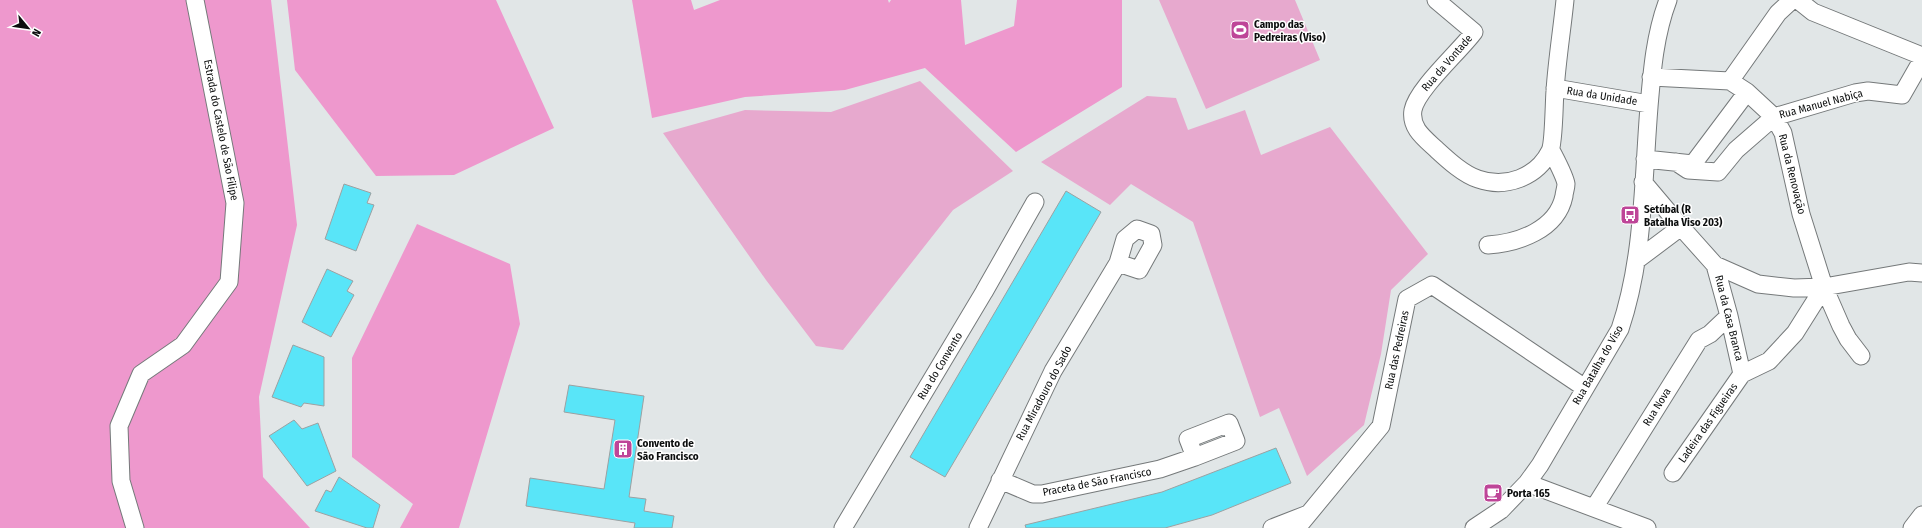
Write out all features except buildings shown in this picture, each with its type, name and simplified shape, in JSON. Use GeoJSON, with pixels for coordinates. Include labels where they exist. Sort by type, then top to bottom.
{"type":"FeatureCollection","features":[{"type":"Feature","properties":{"kind":"street","name":"Estrada do Castelo de São Filipe"},"geometry":{"type":"LineString","coordinates":[[135,528],[121,481],[119,426],[141,374],[183,345],[229,282],[235,203],[196,0]]}},
{"type":"Feature","properties":{"kind":"street","name":"Rua da Vontade"},"geometry":{"type":"LineString","coordinates":[[1436,0],[1474,32],[1463,47],[1422,89],[1413,109],[1413,124],[1423,137],[1451,163],[1478,179],[1498,183],[1526,177],[1541,166],[1551,150],[1555,88],[1566,0]]}},
{"type":"Feature","properties":{"kind":"street","name":"Rua Batalha do Viso"},"geometry":{"type":"LineString","coordinates":[[1474,528],[1501,510],[1527,483],[1540,465],[1620,329],[1628,304],[1637,260],[1651,77],[1660,23],[1668,0]]}},
{"type":"Feature","properties":{"kind":"street"},"geometry":{"type":"LineString","coordinates":[[1651,77],[1730,81],[1778,13],[1792,0]]}},
{"type":"Feature","properties":{"kind":"street"},"geometry":{"type":"LineString","coordinates":[[1798,0],[1813,12],[1922,56]]}},
{"type":"Feature","properties":{"kind":"street","name":"Rua Manuel Nabiça"},"geometry":{"type":"LineString","coordinates":[[1676,162],[1688,170],[1718,172],[1736,150],[1774,117],[1855,93],[1868,91],[1902,95],[1922,60]]}},
{"type":"Feature","properties":{"kind":"street","name":"Rua da Renovação"},"geometry":{"type":"LineString","coordinates":[[1730,81],[1747,92],[1774,117],[1783,133],[1801,214],[1824,287],[1841,326],[1862,356]]}},
{"type":"Feature","properties":{"kind":"street","name":"Rua da Unidade"},"geometry":{"type":"LineString","coordinates":[[1555,88],[1649,104]]}},
{"type":"Feature","properties":{"kind":"street"},"geometry":{"type":"LineString","coordinates":[[1645,159],[1693,164],[1747,92]]}},
{"type":"Feature","properties":{"kind":"street"},"geometry":{"type":"LineString","coordinates":[[1488,245],[1505,244],[1529,236],[1547,224],[1562,204],[1566,184],[1551,150]]}},
{"type":"Feature","properties":{"kind":"street","name":"Rua da Casa Branca"},"geometry":{"type":"LineString","coordinates":[[1643,182],[1715,265],[1729,316],[1742,374]]}},
{"type":"Feature","properties":{"kind":"street","name":"Rua do Convento"},"geometry":{"type":"LineString","coordinates":[[850,526],[1035,202]]}},
{"type":"Feature","properties":{"kind":"street"},"geometry":{"type":"LineString","coordinates":[[1637,260],[1681,227]]}},
{"type":"Feature","properties":{"kind":"street","name":"Rua Miradouro do Sado"},"geometry":{"type":"LineString","coordinates":[[978,528],[1053,371],[1118,263]]}},
{"type":"Feature","properties":{"kind":"street"},"geometry":{"type":"LineString","coordinates":[[1715,265],[1758,284],[1794,288],[1824,287],[1899,274],[1922,273]]}},
{"type":"Feature","properties":{"kind":"street","name":"Rua das Pedreiras"},"geometry":{"type":"LineString","coordinates":[[1308,514],[1380,426],[1407,299],[1432,285],[1585,388]]}},
{"type":"Feature","properties":{"kind":"street","name":"Ladeira das Figueiras"},"geometry":{"type":"LineString","coordinates":[[1673,473],[1742,374],[1769,361],[1795,333],[1824,287]]}},
{"type":"Feature","properties":{"kind":"street","name":"Rua Nova"},"geometry":{"type":"LineString","coordinates":[[1594,508],[1699,340],[1710,334],[1729,316]]}},
{"type":"Feature","properties":{"kind":"street","name":"Praceta de São Francisco"},"geometry":{"type":"LineString","coordinates":[[1000,480],[1033,494],[1042,494],[1160,469],[1195,457]]}},
{"type":"Feature","properties":{"kind":"street"},"geometry":{"type":"LineString","coordinates":[[1527,483],[1647,528]]}},
{"type":"Feature","properties":{"kind":"street"},"geometry":{"type":"LineString","coordinates":[[1272,528],[1308,514]]}},
{"type":"Feature","properties":{"kind":"street"},"geometry":{"type":"LineString","coordinates":[[1297,528],[1308,514]]}},
{"type":"Feature","properties":{"kind":"street"},"geometry":{"type":"LineString","coordinates":[[1912,528],[1922,515]]}},
{"type":"Feature","properties":{"kind":"shaded area"},"geometry":{"type":"Polygon","coordinates":[[[0,0],[271,0],[297,225],[259,397],[263,477],[310,528],[0,528],[0,0]]]}},
{"type":"Feature","properties":{"kind":"shaded area"},"geometry":{"type":"Polygon","coordinates":[[[287,0],[496,0],[554,128],[454,175],[376,176],[295,70],[287,0]]]}},
{"type":"Feature","properties":{"kind":"shaded area"},"geometry":{"type":"Polygon","coordinates":[[[632,0],[691,0],[694,10],[720,0],[888,0],[889,3],[891,0],[961,0],[965,45],[1014,26],[1017,0],[1122,0],[1122,87],[1016,152],[925,68],[845,90],[745,97],[652,118],[632,0]]]}},
{"type":"Feature","properties":{"kind":"shaded area","name":"Campo das Pedreiras (Viso)"},"geometry":{"type":"Polygon","coordinates":[[[1159,0],[1295,0],[1320,60],[1206,109],[1159,0]]]}},
{"type":"Feature","properties":{"kind":"shaded area"},"geometry":{"type":"Polygon","coordinates":[[[920,81],[1013,171],[953,210],[843,350],[816,346],[766,280],[663,133],[745,110],[831,112],[920,81]]]}},
{"type":"Feature","properties":{"kind":"shaded area"},"geometry":{"type":"Polygon","coordinates":[[[1147,96],[1176,98],[1188,130],[1245,110],[1261,155],[1330,127],[1428,254],[1391,290],[1381,354],[1364,425],[1307,476],[1279,408],[1260,417],[1193,222],[1131,184],[1110,205],[1041,162],[1147,96]]]}},
{"type":"Feature","properties":{"kind":"shaded area"},"geometry":{"type":"Polygon","coordinates":[[[417,224],[510,264],[520,324],[459,528],[400,528],[413,504],[352,457],[352,358],[417,224]]]}},
{"type":"Feature","properties":{"kind":"place","name":"Campo das Pedreiras (Viso)"},"geometry":{"type":"Point","coordinates":[1240,30]}},
{"type":"Feature","properties":{"kind":"place","name":"Setúbal (R Batalha Viso 203)"},"geometry":{"type":"Point","coordinates":[1630,215]}},
{"type":"Feature","properties":{"kind":"place","name":"Convento de São Francisco"},"geometry":{"type":"Point","coordinates":[623,449]}},
{"type":"Feature","properties":{"kind":"place","name":"Porta 165"},"geometry":{"type":"Point","coordinates":[1493,493]}}]}
